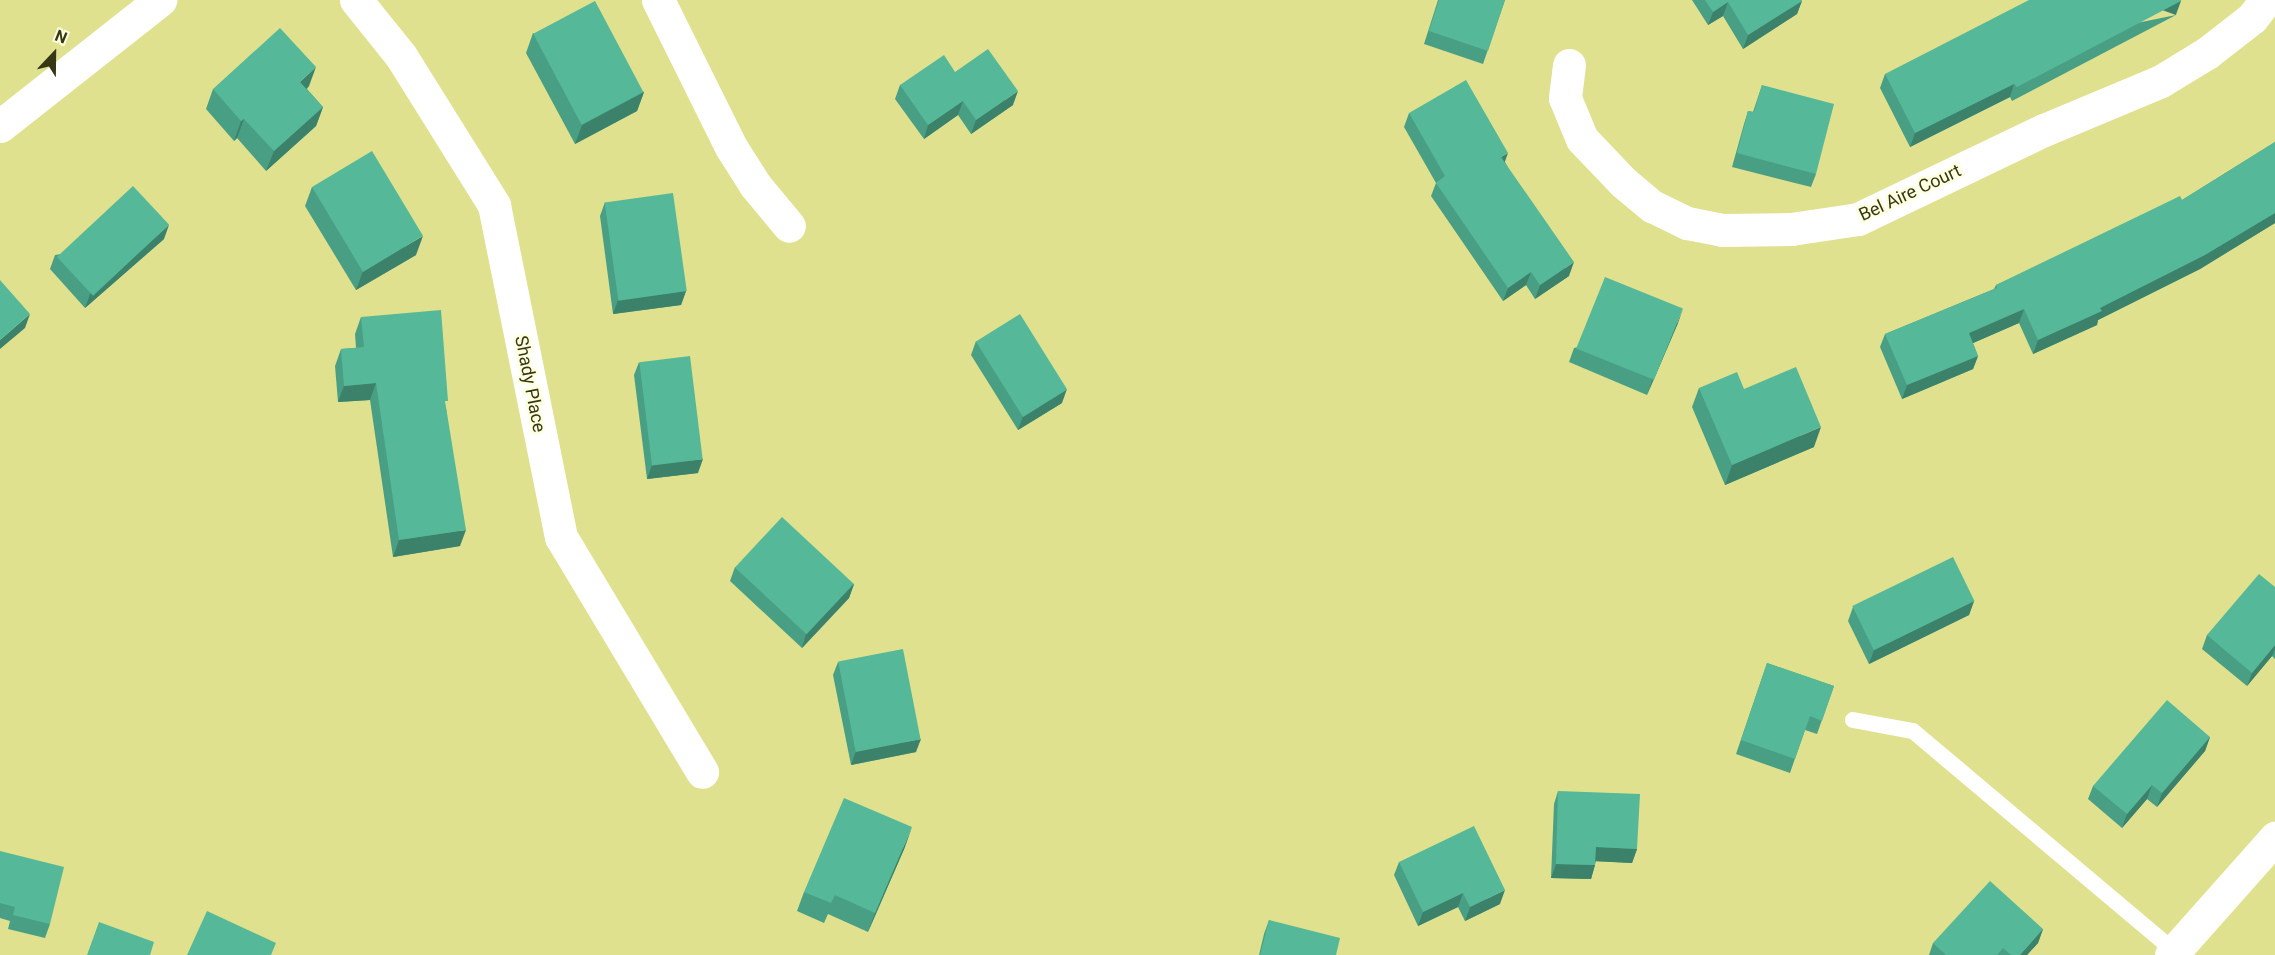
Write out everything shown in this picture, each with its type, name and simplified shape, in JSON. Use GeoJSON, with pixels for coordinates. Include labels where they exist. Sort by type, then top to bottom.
{"type":"FeatureCollection","features":[{"type":"Feature","properties":{"kind":"street"},"geometry":{"type":"LineString","coordinates":[[0,126],[160,0]]}},
{"type":"Feature","properties":{"kind":"street","name":"Shady Place"},"geometry":{"type":"LineString","coordinates":[[356,0],[401,56],[494,205],[561,537],[702,772]]}},
{"type":"Feature","properties":{"kind":"street"},"geometry":{"type":"LineString","coordinates":[[658,0],[731,147],[755,185],[789,226]]}},
{"type":"Feature","properties":{"kind":"street","name":"Bel Aire Court"},"geometry":{"type":"LineString","coordinates":[[1569,64],[1564,98],[1582,138],[1623,182],[1652,206],[1687,223],[1722,230],[1791,229],[1858,219],[2044,130],[2161,81],[2206,53],[2252,18],[2266,0]]}},
{"type":"Feature","properties":{"kind":"street"},"geometry":{"type":"LineString","coordinates":[[2173,953],[2275,838]]}},
{"type":"Feature","properties":{"kind":"lane"},"geometry":{"type":"LineString","coordinates":[[1853,720],[1912,731],[2173,953]]}},
{"type":"Feature","properties":{"kind":"building"},"geometry":{"type":"Polygon","coordinates":[[[1439,0],[1505,0],[1488,51],[1429,31],[1439,0]]]}},
{"type":"Feature","properties":{"kind":"building"},"geometry":{"type":"Polygon","coordinates":[[[1705,0],[1802,1],[1748,35],[1728,2],[1713,12],[1705,0]]]}},
{"type":"Feature","properties":{"kind":"building"},"geometry":{"type":"Polygon","coordinates":[[[2029,0],[2181,1],[2017,87],[2014,84],[1915,133],[1885,74],[2029,0]]]}},
{"type":"Feature","properties":{"kind":"building"},"geometry":{"type":"Polygon","coordinates":[[[595,1],[643,92],[582,125],[533,34],[595,1]]]}},
{"type":"Feature","properties":{"kind":"building"},"geometry":{"type":"Polygon","coordinates":[[[280,28],[316,67],[300,82],[323,107],[274,151],[244,119],[241,121],[213,89],[280,28]]]}},
{"type":"Feature","properties":{"kind":"building"},"geometry":{"type":"Polygon","coordinates":[[[988,49],[1018,91],[976,120],[963,101],[928,125],[900,85],[944,55],[955,72],[988,49]]]}},
{"type":"Feature","properties":{"kind":"building"},"geometry":{"type":"Polygon","coordinates":[[[1466,80],[1508,153],[1501,157],[1574,262],[1540,285],[1531,272],[1508,288],[1436,183],[1445,176],[1409,113],[1466,80]]]}},
{"type":"Feature","properties":{"kind":"building"},"geometry":{"type":"Polygon","coordinates":[[[1762,85],[1834,104],[1816,174],[1737,153],[1748,111],[1754,112],[1762,85]]]}},
{"type":"Feature","properties":{"kind":"building"},"geometry":{"type":"Polygon","coordinates":[[[2275,142],[2275,213],[2205,255],[2100,308],[2102,311],[2038,340],[2024,309],[1969,333],[1978,356],[1907,385],[1885,334],[1997,288],[1996,285],[2180,196],[2182,200],[2275,142]]]}},
{"type":"Feature","properties":{"kind":"building"},"geometry":{"type":"Polygon","coordinates":[[[372,151],[423,236],[363,272],[312,187],[372,151]]]}},
{"type":"Feature","properties":{"kind":"building"},"geometry":{"type":"Polygon","coordinates":[[[133,186],[169,225],[93,296],[57,257],[133,186]]]}},
{"type":"Feature","properties":{"kind":"building"},"geometry":{"type":"Polygon","coordinates":[[[673,193],[687,291],[618,301],[605,203],[673,193]]]}},
{"type":"Feature","properties":{"kind":"building"},"geometry":{"type":"Polygon","coordinates":[[[1605,277],[1683,308],[1654,380],[1576,348],[1605,277]]]}},
{"type":"Feature","properties":{"kind":"building"},"geometry":{"type":"Polygon","coordinates":[[[0,280],[30,314],[0,340],[0,280]]]}},
{"type":"Feature","properties":{"kind":"building"},"geometry":{"type":"Polygon","coordinates":[[[441,310],[448,401],[445,401],[466,530],[399,540],[376,383],[344,386],[341,349],[364,347],[361,317],[441,310]]]}},
{"type":"Feature","properties":{"kind":"building"},"geometry":{"type":"Polygon","coordinates":[[[1020,314],[1067,389],[1023,417],[976,342],[1020,314]]]}},
{"type":"Feature","properties":{"kind":"building"},"geometry":{"type":"Polygon","coordinates":[[[690,356],[703,459],[652,465],[639,362],[690,356]]]}},
{"type":"Feature","properties":{"kind":"building"},"geometry":{"type":"Polygon","coordinates":[[[1796,367],[1821,427],[1732,465],[1699,388],[1737,372],[1744,389],[1796,367]]]}},
{"type":"Feature","properties":{"kind":"building"},"geometry":{"type":"Polygon","coordinates":[[[782,517],[854,584],[807,634],[735,567],[782,517]]]}},
{"type":"Feature","properties":{"kind":"building"},"geometry":{"type":"Polygon","coordinates":[[[1953,557],[1974,601],[1874,650],[1852,606],[1953,557]]]}},
{"type":"Feature","properties":{"kind":"building"},"geometry":{"type":"Polygon","coordinates":[[[2259,574],[2275,587],[2275,645],[2252,673],[2207,635],[2259,574]]]}},
{"type":"Feature","properties":{"kind":"building"},"geometry":{"type":"Polygon","coordinates":[[[903,649],[921,739],[856,752],[838,662],[903,649]]]}},
{"type":"Feature","properties":{"kind":"building"},"geometry":{"type":"Polygon","coordinates":[[[1767,663],[1834,686],[1822,721],[1810,716],[1795,759],[1741,740],[1767,663]]]}},
{"type":"Feature","properties":{"kind":"building"},"geometry":{"type":"Polygon","coordinates":[[[2167,700],[2210,737],[2162,793],[2152,785],[2127,814],[2093,786],[2167,700]]]}},
{"type":"Feature","properties":{"kind":"building"},"geometry":{"type":"Polygon","coordinates":[[[1558,791],[1640,794],[1637,849],[1596,847],[1595,865],[1556,864],[1558,791]]]}},
{"type":"Feature","properties":{"kind":"building"},"geometry":{"type":"Polygon","coordinates":[[[844,798],[912,827],[875,913],[835,895],[831,903],[804,892],[844,798]]]}},
{"type":"Feature","properties":{"kind":"building"},"geometry":{"type":"Polygon","coordinates":[[[1474,826],[1505,890],[1470,907],[1463,893],[1423,912],[1399,862],[1474,826]]]}},
{"type":"Feature","properties":{"kind":"building"},"geometry":{"type":"Polygon","coordinates":[[[0,851],[64,867],[50,924],[13,915],[15,907],[0,903],[0,851]]]}},
{"type":"Feature","properties":{"kind":"building"},"geometry":{"type":"Polygon","coordinates":[[[1990,881],[2043,929],[2020,955],[2011,955],[2003,948],[1997,955],[1946,955],[1933,943],[1990,881]]]}},
{"type":"Feature","properties":{"kind":"building"},"geometry":{"type":"Polygon","coordinates":[[[207,911],[276,943],[271,955],[187,955],[207,911]]]}},
{"type":"Feature","properties":{"kind":"building"},"geometry":{"type":"Polygon","coordinates":[[[1269,920],[1340,938],[1336,955],[1260,955],[1269,920]]]}},
{"type":"Feature","properties":{"kind":"building"},"geometry":{"type":"Polygon","coordinates":[[[99,922],[154,942],[150,955],[87,955],[99,922]]]}}]}
